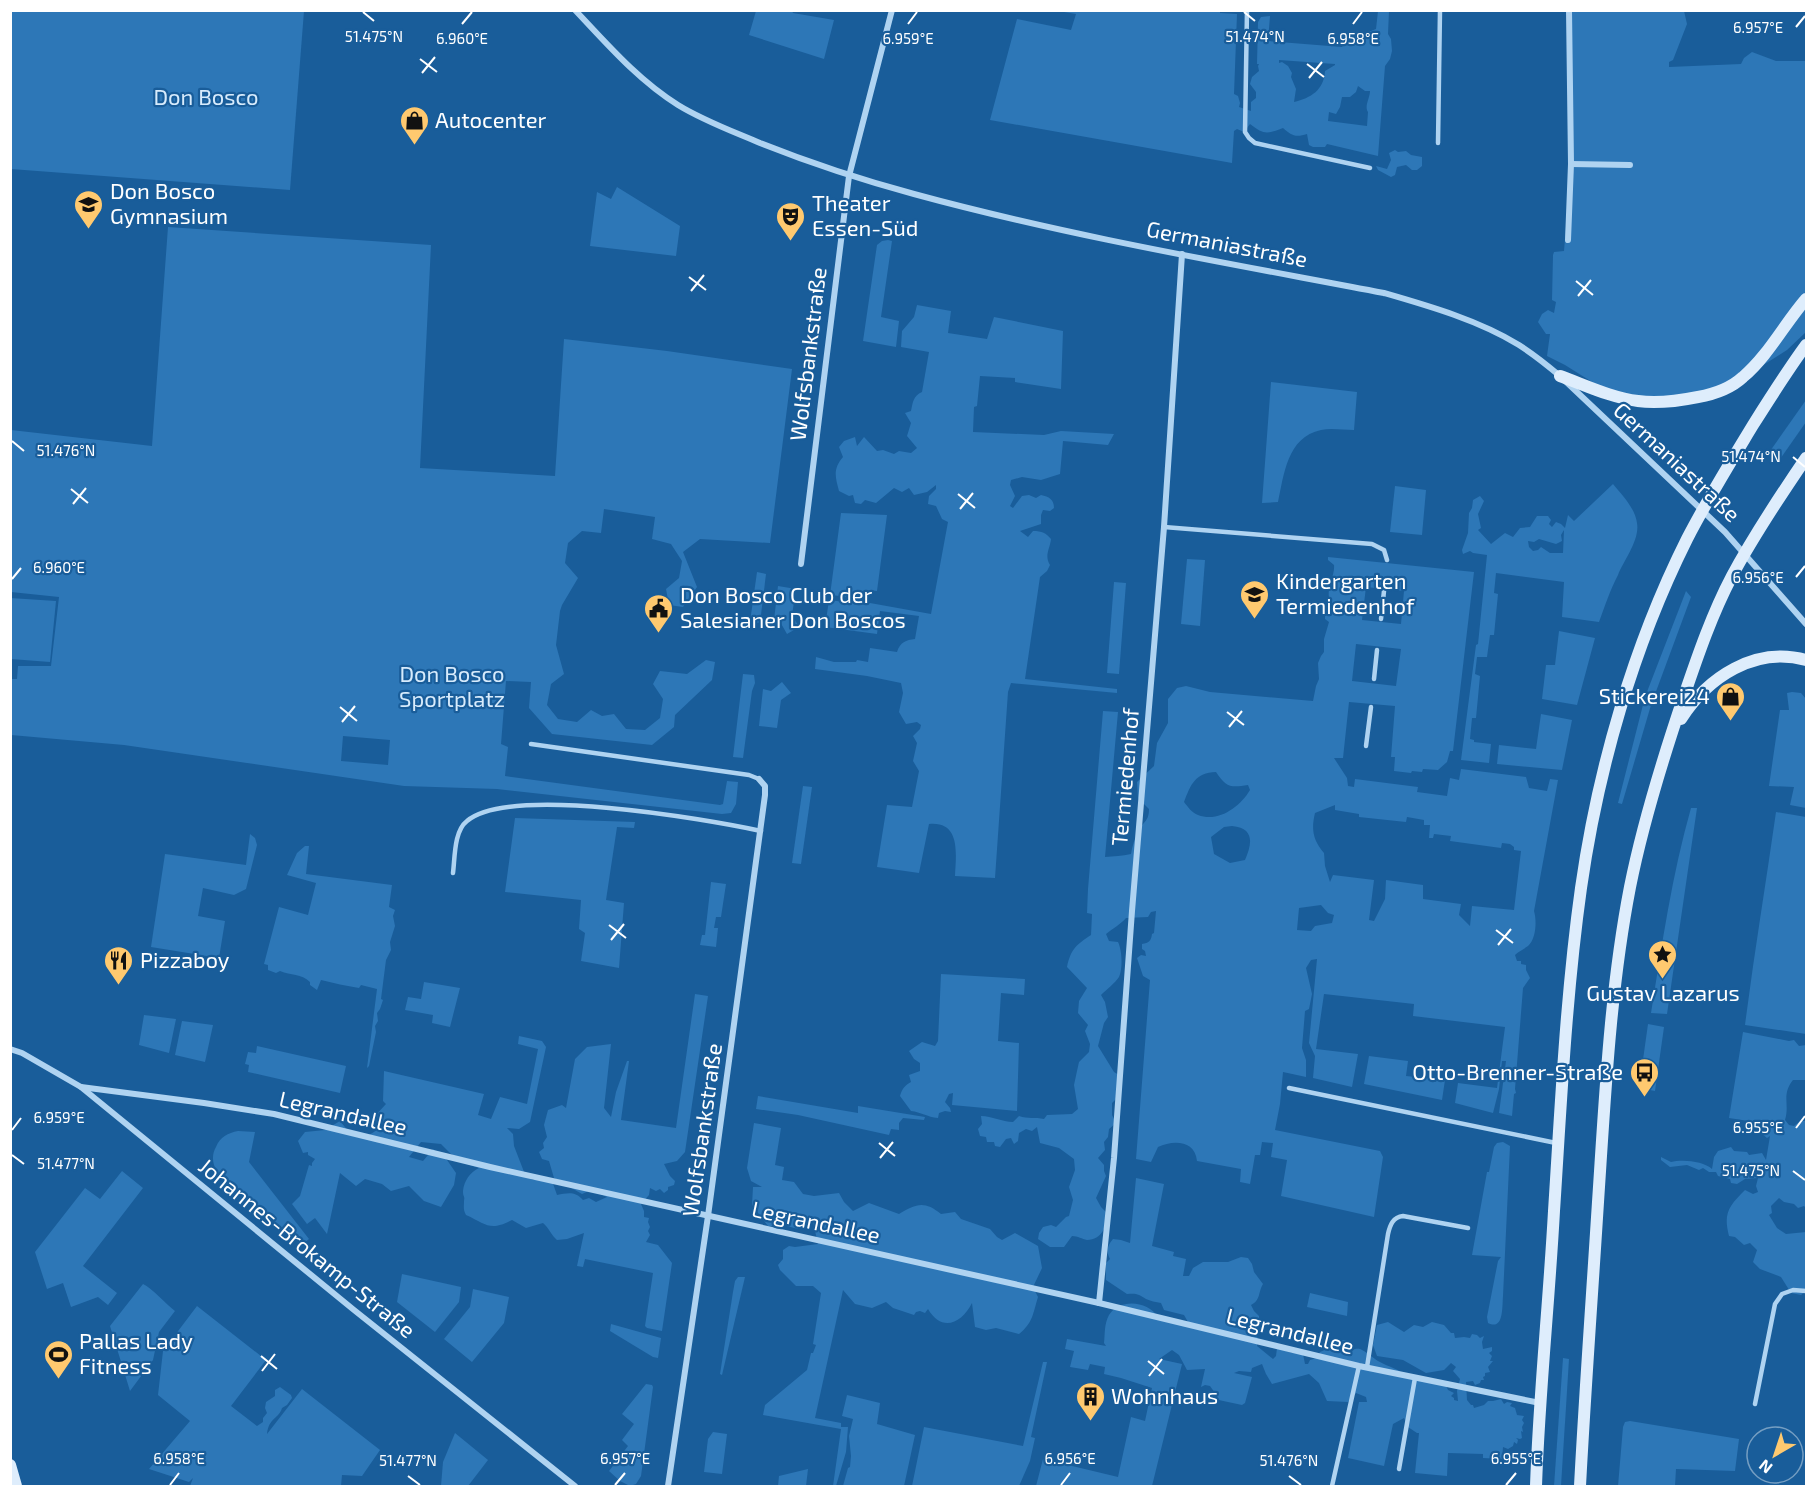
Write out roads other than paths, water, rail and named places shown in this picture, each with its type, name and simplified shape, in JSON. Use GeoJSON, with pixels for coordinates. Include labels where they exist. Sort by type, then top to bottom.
{"type":"FeatureCollection","features":[{"type":"Feature","properties":{"kind":"street","name":"Germaniastraße"},"geometry":{"type":"LineString","coordinates":[[575,10],[638,75],[678,105],[715,125],[849,176],[976,211],[1383,293],[1422,304],[1482,326],[1541,360],[1560,376],[1703,511],[1745,554],[1806,624]]}},
{"type":"Feature","properties":{"kind":"street","name":"Wolfsbankstraße"},"geometry":{"type":"LineString","coordinates":[[801,564],[849,176],[892,10]]}},
{"type":"Feature","properties":{"kind":"street"},"geometry":{"type":"LineString","coordinates":[[1568,240],[1571,164],[1569,10]]}},
{"type":"Feature","properties":{"kind":"street"},"geometry":{"type":"LineString","coordinates":[[1571,164],[1630,165]]}},
{"type":"Feature","properties":{"kind":"street","name":"Termiedenhof"},"geometry":{"type":"LineString","coordinates":[[1099,1303],[1114,1158],[1164,527],[1182,254]]}},
{"type":"Feature","properties":{"kind":"street"},"geometry":{"type":"LineString","coordinates":[[1560,376],[1615,396],[1637,401],[1659,403],[1718,393],[1744,377],[1806,298]]}},
{"type":"Feature","properties":{"kind":"street"},"geometry":{"type":"LineString","coordinates":[[1536,1486],[1558,1143],[1575,936],[1585,866],[1602,783],[1617,722],[1641,649],[1676,565],[1730,462],[1806,345]]}},
{"type":"Feature","properties":{"kind":"street"},"geometry":{"type":"LineString","coordinates":[[1580,1486],[1601,1145],[1616,981],[1637,855],[1667,747],[1718,606],[1745,554],[1806,458]]}},
{"type":"Feature","properties":{"kind":"street"},"geometry":{"type":"LineString","coordinates":[[1667,747],[1687,710],[1705,689],[1725,673],[1759,659],[1782,656],[1806,660]]}},
{"type":"Feature","properties":{"kind":"street","name":"Wolfsbankstraße"},"geometry":{"type":"LineString","coordinates":[[668,1486],[761,831],[765,790],[763,782],[759,779]]}},
{"type":"Feature","properties":{"kind":"street","name":"Johannes-Brokamp-Straße"},"geometry":{"type":"LineString","coordinates":[[10,1048],[81,1087],[575,1486]]}},
{"type":"Feature","properties":{"kind":"street","name":"Legrandallee"},"geometry":{"type":"LineString","coordinates":[[81,1087],[274,1114],[490,1167],[1099,1303],[1359,1366],[1541,1403]]}},
{"type":"Feature","properties":{"kind":"street"},"geometry":{"type":"LineString","coordinates":[[10,1465],[16,1486]]}},
{"type":"Feature","properties":{"kind":"lane"},"geometry":{"type":"LineString","coordinates":[[1247,10],[1245,132],[1249,138],[1255,142],[1370,168]]}},
{"type":"Feature","properties":{"kind":"lane"},"geometry":{"type":"LineString","coordinates":[[1438,143],[1440,10]]}},
{"type":"Feature","properties":{"kind":"lane"},"geometry":{"type":"LineString","coordinates":[[1164,527],[1372,544],[1384,550],[1387,560]]}},
{"type":"Feature","properties":{"kind":"lane"},"geometry":{"type":"LineString","coordinates":[[1381,619],[1383,591]]}},
{"type":"Feature","properties":{"kind":"lane"},"geometry":{"type":"LineString","coordinates":[[1374,679],[1377,650]]}},
{"type":"Feature","properties":{"kind":"lane"},"geometry":{"type":"LineString","coordinates":[[1366,746],[1371,708]]}},
{"type":"Feature","properties":{"kind":"lane"},"geometry":{"type":"LineString","coordinates":[[531,744],[749,775],[759,779]]}},
{"type":"Feature","properties":{"kind":"lane"},"geometry":{"type":"LineString","coordinates":[[453,873],[459,833],[464,824],[476,815],[506,806],[558,805],[614,809],[727,824],[761,831]]}},
{"type":"Feature","properties":{"kind":"lane"},"geometry":{"type":"LineString","coordinates":[[1289,1088],[1558,1143]]}},
{"type":"Feature","properties":{"kind":"lane"},"geometry":{"type":"LineString","coordinates":[[1367,1367],[1388,1234],[1393,1221],[1403,1216],[1468,1228]]}},
{"type":"Feature","properties":{"kind":"lane"},"geometry":{"type":"LineString","coordinates":[[1755,1404],[1775,1304],[1782,1294],[1793,1290],[1806,1292]]}},
{"type":"Feature","properties":{"kind":"lane"},"geometry":{"type":"LineString","coordinates":[[1332,1486],[1359,1366]]}},
{"type":"Feature","properties":{"kind":"lane"},"geometry":{"type":"LineString","coordinates":[[1399,1470],[1415,1378]]}},
{"type":"Feature","properties":{"kind":"place","name":"Autocenter"},"geometry":{"type":"Point","coordinates":[414,146]}},
{"type":"Feature","properties":{"kind":"place","name":"Don Bosco Gymnasium"},"geometry":{"type":"Point","coordinates":[89,230]}},
{"type":"Feature","properties":{"kind":"place","name":"Theater Essen-Süd"},"geometry":{"type":"Point","coordinates":[791,242]}},
{"type":"Feature","properties":{"kind":"place","name":"Kindergarten Termiedenhof"},"geometry":{"type":"Point","coordinates":[1255,620]}},
{"type":"Feature","properties":{"kind":"place","name":"Don Bosco Club der Salesianer Don Boscos"},"geometry":{"type":"Point","coordinates":[659,634]}},
{"type":"Feature","properties":{"kind":"place","name":"Stickerei24"},"geometry":{"type":"Point","coordinates":[1731,722]}},
{"type":"Feature","properties":{"kind":"place","name":"Gustav Lazarus"},"geometry":{"type":"Point","coordinates":[1663,980]}},
{"type":"Feature","properties":{"kind":"place","name":"Pizzaboy"},"geometry":{"type":"Point","coordinates":[119,986]}},
{"type":"Feature","properties":{"kind":"place","name":"Otto-Brenner-Straße"},"geometry":{"type":"Point","coordinates":[1644,1098]}},
{"type":"Feature","properties":{"kind":"place","name":"Pallas Lady Fitness"},"geometry":{"type":"Point","coordinates":[58,1380]}},
{"type":"Feature","properties":{"kind":"place","name":"Wohnhaus"},"geometry":{"type":"Point","coordinates":[1090,1422]}},
{"type":"Feature","properties":{"kind":"park label","name":"Don Bosco"},"geometry":{"type":"Point","coordinates":[206,97]}},
{"type":"Feature","properties":{"kind":"park label","name":"Don Bosco Sportplatz"},"geometry":{"type":"Point","coordinates":[452,686]}}]}
